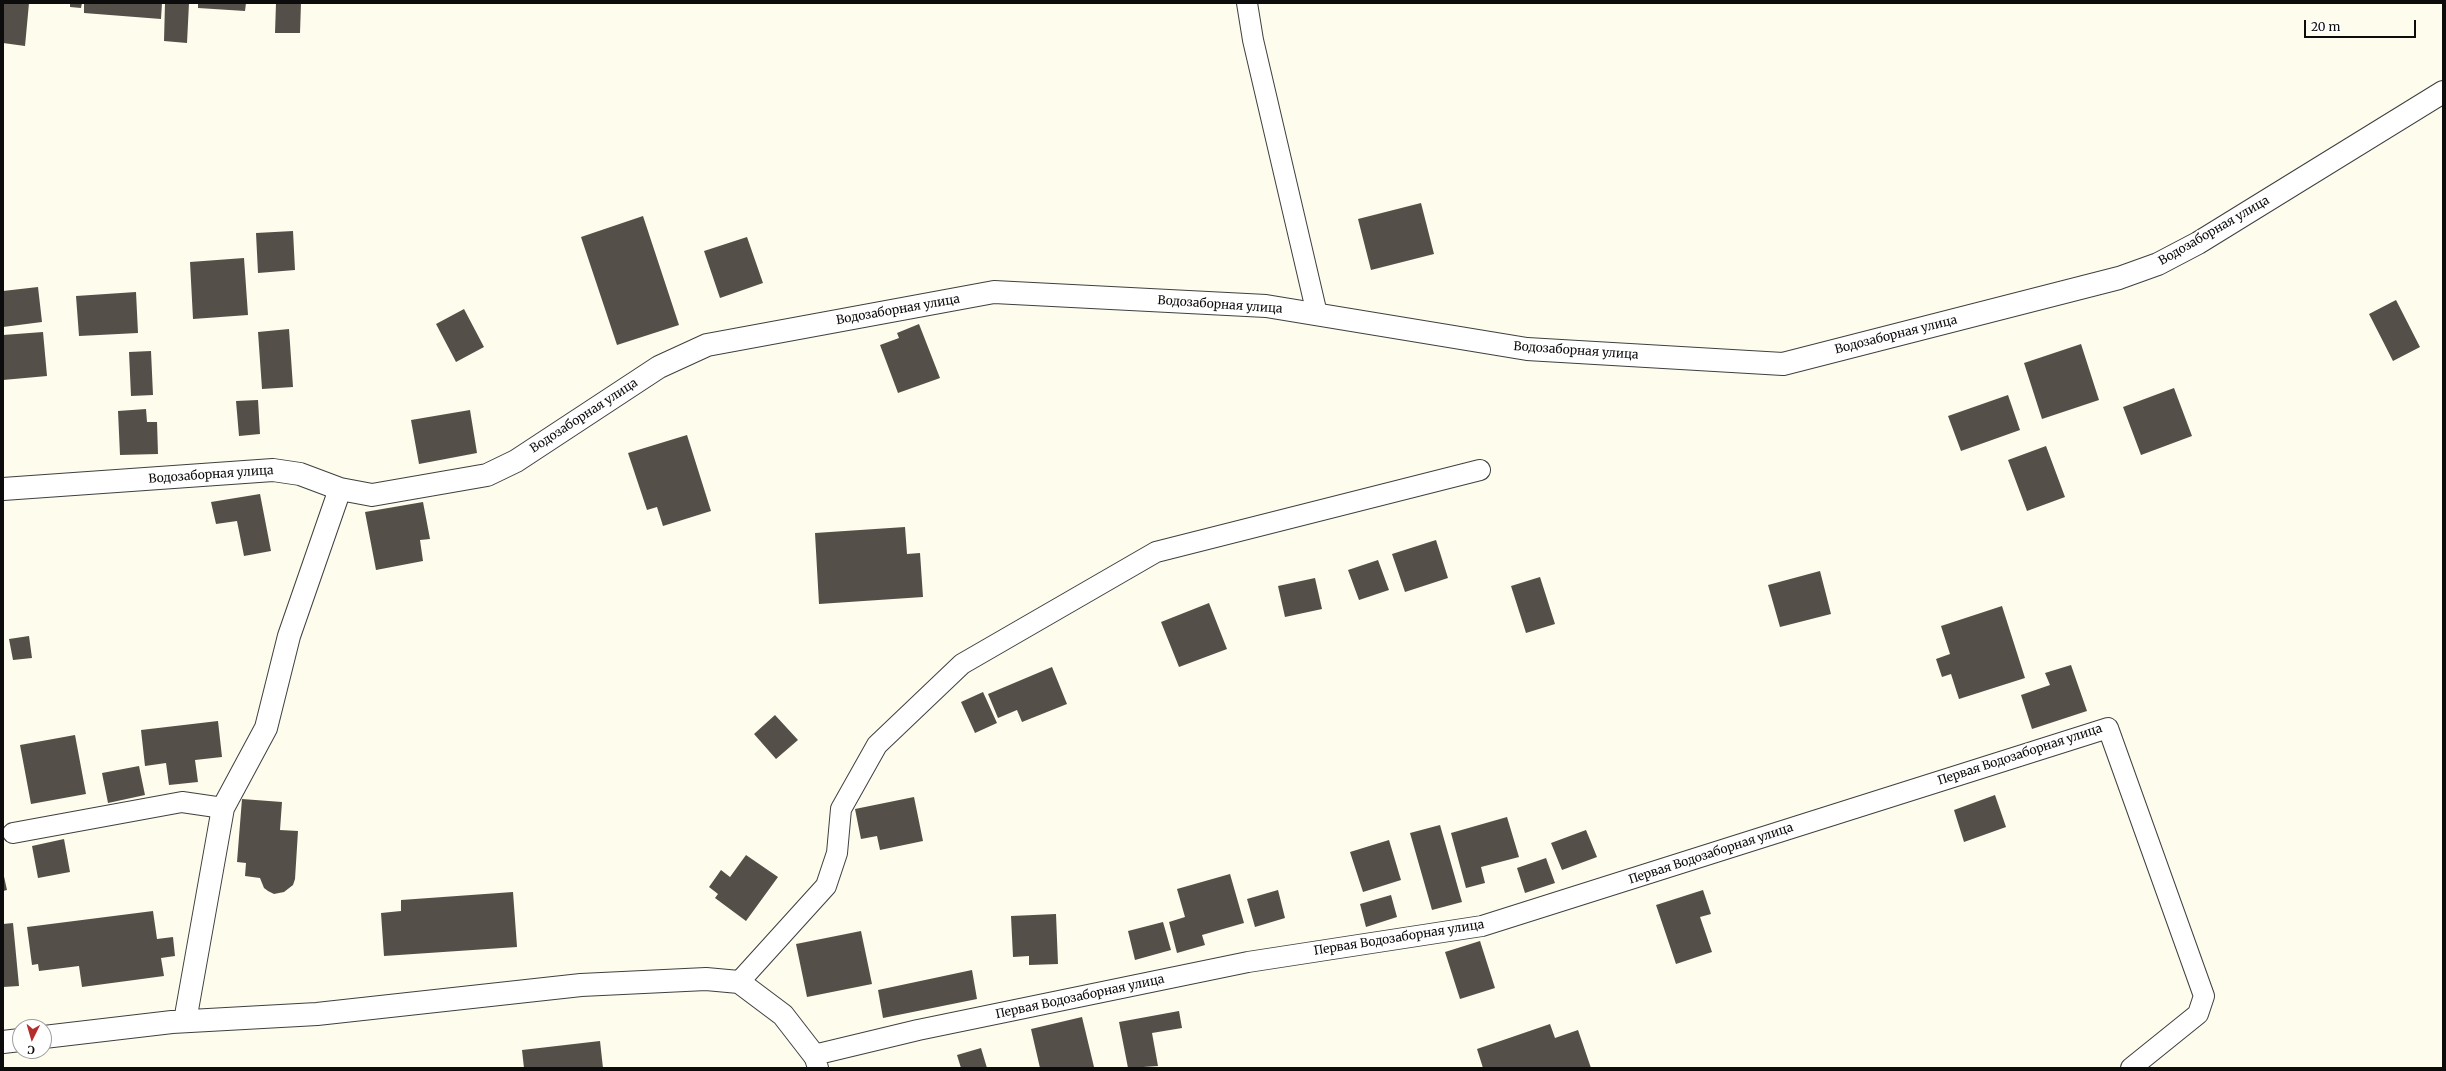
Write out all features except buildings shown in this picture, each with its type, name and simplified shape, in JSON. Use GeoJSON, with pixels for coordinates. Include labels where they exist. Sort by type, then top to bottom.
{"type":"FeatureCollection","features":[{"type":"Feature","properties":{"kind":"street","name":"Водозаборная улица"},"geometry":{"type":"LineString","coordinates":[[3,489],[273,470],[300,474],[340,489],[372,495],[487,475],[516,461],[659,368],[707,345],[994,292],[1266,306],[1527,349],[1783,364],[2119,278],[2158,264],[2198,243],[2443,92]]}},
{"type":"Feature","properties":{"kind":"street"},"geometry":{"type":"LineString","coordinates":[[185,1021],[223,808],[266,728],[289,636],[340,489]]}},
{"type":"Feature","properties":{"kind":"street"},"geometry":{"type":"LineString","coordinates":[[52,1036],[185,1021],[318,1014],[581,985],[706,979],[739,982],[783,1015],[816,1062]]}},
{"type":"Feature","properties":{"kind":"lane"},"geometry":{"type":"LineString","coordinates":[[1247,3],[1253,40],[1317,314]]}},
{"type":"Feature","properties":{"kind":"lane"},"geometry":{"type":"LineString","coordinates":[[739,982],[826,886],[837,853],[841,809],[877,745],[962,664],[1156,552],[1480,470]]}},
{"type":"Feature","properties":{"kind":"lane","name":"Первая Водозаборная улица"},"geometry":{"type":"LineString","coordinates":[[816,1062],[918,1030],[1248,962],[1482,926],[2108,728],[2204,996],[2198,1014],[2131,1068]]}},
{"type":"Feature","properties":{"kind":"lane"},"geometry":{"type":"LineString","coordinates":[[13,833],[182,802],[223,808]]}}]}
